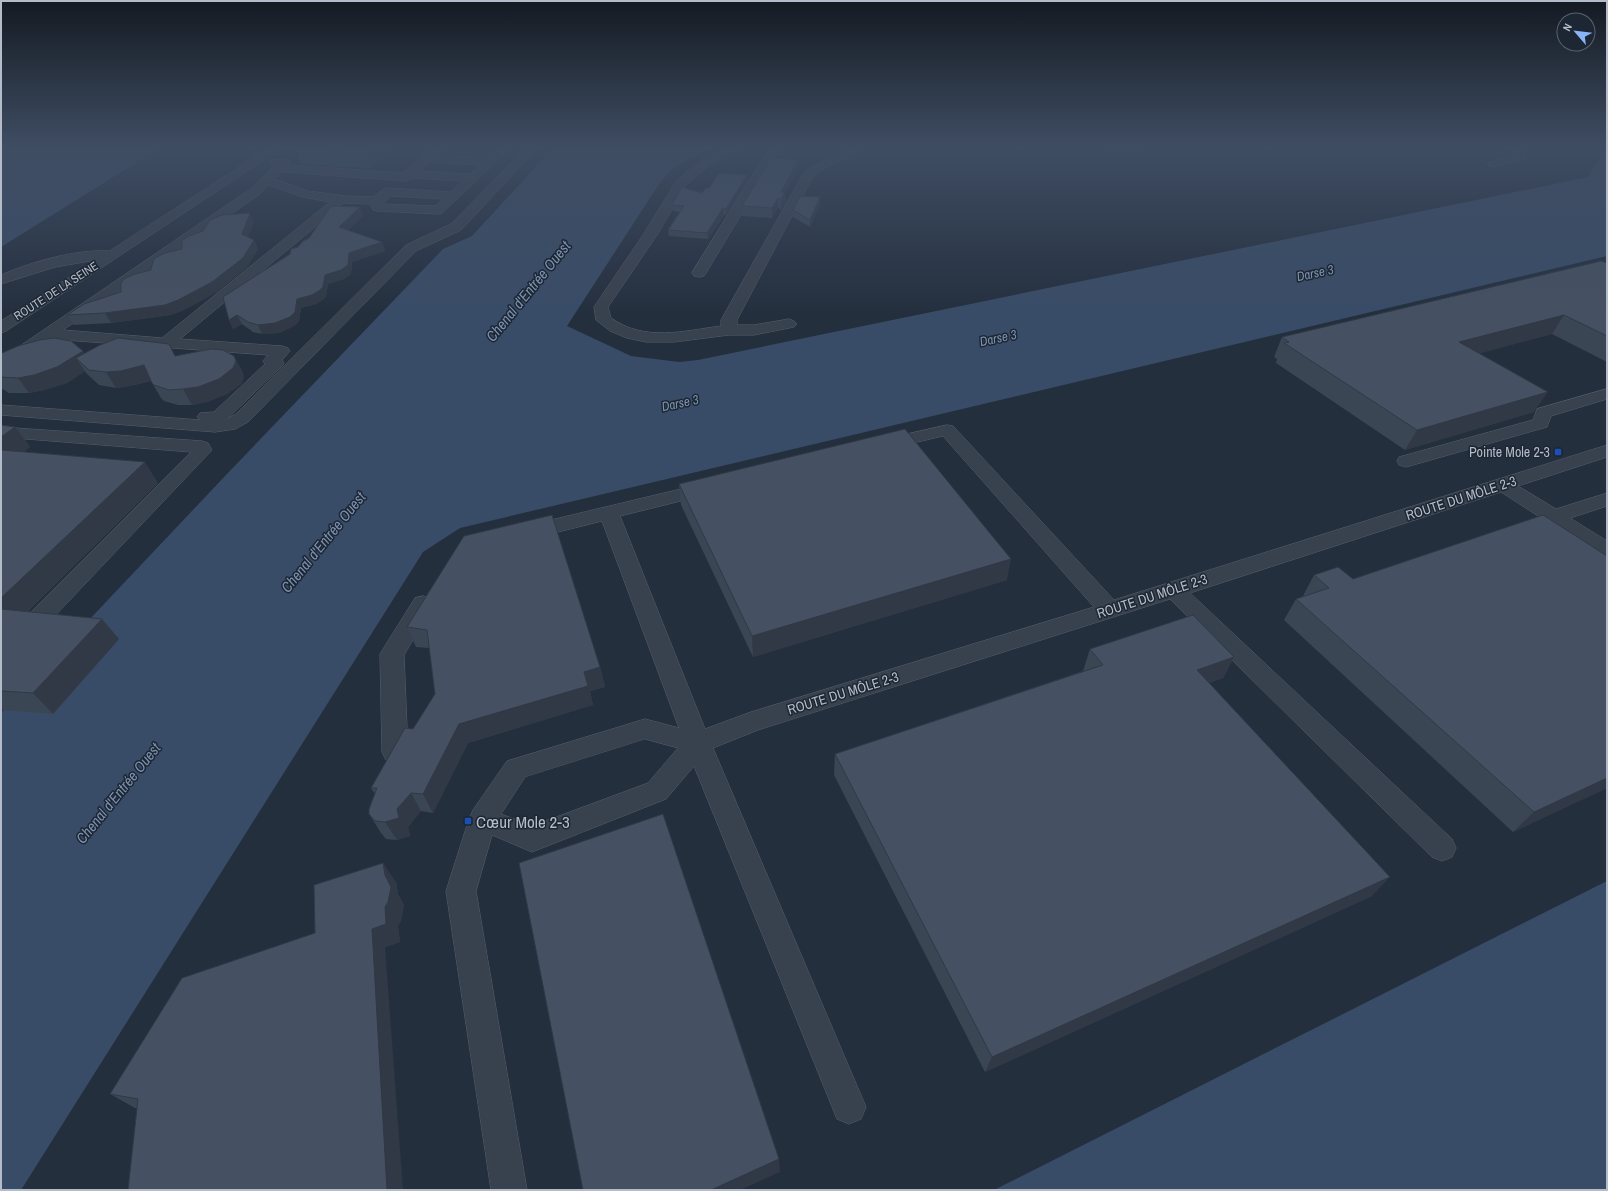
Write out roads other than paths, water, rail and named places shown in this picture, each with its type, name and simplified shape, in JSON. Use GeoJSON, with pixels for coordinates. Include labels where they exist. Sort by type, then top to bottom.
{"type":"FeatureCollection","features":[{"type":"Feature","properties":{"kind":"street","name":"ROUTE DE LA SEINE"},"geometry":{"type":"LineString","coordinates":[[1,328],[191,204]]}},
{"type":"Feature","properties":{"kind":"street"},"geometry":{"type":"LineString","coordinates":[[1,366],[238,204]]}},
{"type":"Feature","properties":{"kind":"street"},"geometry":{"type":"LineString","coordinates":[[165,343],[335,204]]}},
{"type":"Feature","properties":{"kind":"street"},"geometry":{"type":"LineString","coordinates":[[1,410],[215,427],[229,425],[242,418],[411,248],[424,240],[446,234],[456,227],[479,204]]}},
{"type":"Feature","properties":{"kind":"street"},"geometry":{"type":"LineString","coordinates":[[669,204],[650,236],[601,307],[604,320],[618,330],[639,336],[659,338],[729,330],[754,330],[789,324]]}},
{"type":"Feature","properties":{"kind":"street"},"geometry":{"type":"LineString","coordinates":[[699,273],[742,204]]}},
{"type":"Feature","properties":{"kind":"street"},"geometry":{"type":"LineString","coordinates":[[729,330],[728,320],[792,204]]}},
{"type":"Feature","properties":{"kind":"street","name":"ROUTE DE LA SEINE"},"geometry":{"type":"LineString","coordinates":[[1,280],[34,268],[90,255],[112,255]]}},
{"type":"Feature","properties":{"kind":"street"},"geometry":{"type":"LineString","coordinates":[[1,401],[218,418],[276,364],[271,361],[282,350],[48,334]]}},
{"type":"Feature","properties":{"kind":"street"},"geometry":{"type":"LineString","coordinates":[[1406,461],[1541,423],[1543,413],[1607,394]]}},
{"type":"Feature","properties":{"kind":"street"},"geometry":{"type":"LineString","coordinates":[[1585,401],[1607,413]]}},
{"type":"Feature","properties":{"kind":"street"},"geometry":{"type":"LineString","coordinates":[[863,450],[947,430],[1110,610]]}},
{"type":"Feature","properties":{"kind":"street"},"geometry":{"type":"LineString","coordinates":[[1,432],[202,447],[203,450],[40,617]]}},
{"type":"Feature","properties":{"kind":"street","name":"ROUTE DU MÔLE 2-3"},"geometry":{"type":"LineString","coordinates":[[483,819],[532,839],[657,791],[698,743],[751,722],[1174,590],[1607,451]]}},
{"type":"Feature","properties":{"kind":"street"},"geometry":{"type":"LineString","coordinates":[[509,537],[732,482]]}},
{"type":"Feature","properties":{"kind":"street"},"geometry":{"type":"LineString","coordinates":[[1502,484],[1607,551]]}},
{"type":"Feature","properties":{"kind":"street"},"geometry":{"type":"LineString","coordinates":[[1554,518],[1607,499]]}},
{"type":"Feature","properties":{"kind":"street"},"geometry":{"type":"LineString","coordinates":[[609,513],[698,743],[849,1107]]}},
{"type":"Feature","properties":{"kind":"street"},"geometry":{"type":"LineString","coordinates":[[395,752],[392,654],[432,590]]}},
{"type":"Feature","properties":{"kind":"street"},"geometry":{"type":"LineString","coordinates":[[1174,590],[1442,848]]}},
{"type":"Feature","properties":{"kind":"street"},"geometry":{"type":"LineString","coordinates":[[509,1190],[461,891],[483,819],[516,769],[645,729],[698,743]]}},
{"type":"Feature","properties":{"kind":"water"},"geometry":{"type":"Polygon","coordinates":[[[1,204],[71,204],[1,247],[1,204]]]}},
{"type":"Feature","properties":{"kind":"water"},"geometry":{"type":"Polygon","coordinates":[[[502,204],[646,204],[567,326],[631,356],[679,362],[698,360],[1459,204],[1607,204],[1607,256],[460,528],[423,552],[21,1190],[1,1190],[1,713],[226,475],[443,249],[472,236],[502,204]]]}},
{"type":"Feature","properties":{"kind":"water"},"geometry":{"type":"Polygon","coordinates":[[[1607,881],[1607,1190],[994,1190],[1607,881]]]}},
{"type":"Feature","properties":{"kind":"place","name":"Pointe Mole 2-3"},"geometry":{"type":"Point","coordinates":[1558,452]}},
{"type":"Feature","properties":{"kind":"place","name":"Cœur Mole 2-3"},"geometry":{"type":"Point","coordinates":[468,821]}},
{"type":"Feature","properties":{"kind":"water label","name":"Darse 3"},"geometry":{"type":"Point","coordinates":[1315,273]}},
{"type":"Feature","properties":{"kind":"water label","name":"Chenal d'Entrée Ouest"},"geometry":{"type":"Point","coordinates":[528,291]}},
{"type":"Feature","properties":{"kind":"water label","name":"Darse 3"},"geometry":{"type":"Point","coordinates":[998,338]}},
{"type":"Feature","properties":{"kind":"water label","name":"Darse 3"},"geometry":{"type":"Point","coordinates":[680,403]}},
{"type":"Feature","properties":{"kind":"water label","name":"Chenal d'Entrée Ouest"},"geometry":{"type":"Point","coordinates":[323,542]}},
{"type":"Feature","properties":{"kind":"water label","name":"Chenal d'Entrée Ouest"},"geometry":{"type":"Point","coordinates":[118,793]}}]}
